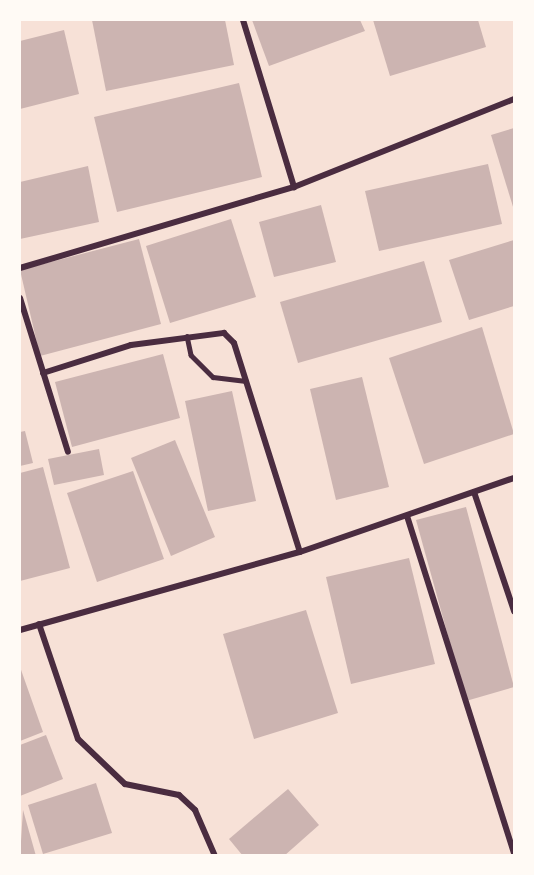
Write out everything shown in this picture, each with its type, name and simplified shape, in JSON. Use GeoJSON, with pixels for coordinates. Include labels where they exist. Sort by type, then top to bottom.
{"type":"FeatureCollection","features":[{"type":"Feature","properties":{"kind":"street"},"geometry":{"type":"LineString","coordinates":[[243,20],[294,187]]}},
{"type":"Feature","properties":{"kind":"street"},"geometry":{"type":"LineString","coordinates":[[20,268],[294,187],[514,99]]}},
{"type":"Feature","properties":{"kind":"street"},"geometry":{"type":"LineString","coordinates":[[20,298],[68,452]]}},
{"type":"Feature","properties":{"kind":"street"},"geometry":{"type":"LineString","coordinates":[[44,373],[131,345],[224,333],[234,343],[300,552]]}},
{"type":"Feature","properties":{"kind":"street"},"geometry":{"type":"LineString","coordinates":[[20,630],[300,552],[514,478]]}},
{"type":"Feature","properties":{"kind":"street"},"geometry":{"type":"LineString","coordinates":[[474,492],[514,611]]}},
{"type":"Feature","properties":{"kind":"street"},"geometry":{"type":"LineString","coordinates":[[407,516],[514,854]]}},
{"type":"Feature","properties":{"kind":"street"},"geometry":{"type":"LineString","coordinates":[[39,624],[78,739],[125,784],[179,795],[195,810],[215,855]]}},
{"type":"Feature","properties":{"kind":"lane"},"geometry":{"type":"LineString","coordinates":[[187,336],[191,355],[213,377],[246,381]]}},
{"type":"Feature","properties":{"kind":"building"},"geometry":{"type":"Polygon","coordinates":[[[92,20],[225,20],[234,65],[106,91],[92,20]]]}},
{"type":"Feature","properties":{"kind":"building"},"geometry":{"type":"Polygon","coordinates":[[[252,20],[360,20],[365,31],[269,66],[252,20]]]}},
{"type":"Feature","properties":{"kind":"building"},"geometry":{"type":"Polygon","coordinates":[[[373,20],[478,20],[486,47],[390,76],[373,20]]]}},
{"type":"Feature","properties":{"kind":"building"},"geometry":{"type":"Polygon","coordinates":[[[64,30],[79,94],[20,109],[20,41],[64,30]]]}},
{"type":"Feature","properties":{"kind":"building"},"geometry":{"type":"Polygon","coordinates":[[[239,83],[262,177],[117,212],[94,117],[239,83]]]}},
{"type":"Feature","properties":{"kind":"building"},"geometry":{"type":"Polygon","coordinates":[[[514,128],[514,210],[491,135],[514,128]]]}},
{"type":"Feature","properties":{"kind":"building"},"geometry":{"type":"Polygon","coordinates":[[[488,164],[502,224],[379,251],[365,191],[488,164]]]}},
{"type":"Feature","properties":{"kind":"building"},"geometry":{"type":"Polygon","coordinates":[[[88,166],[99,222],[20,239],[20,182],[88,166]]]}},
{"type":"Feature","properties":{"kind":"building"},"geometry":{"type":"Polygon","coordinates":[[[321,205],[336,262],[274,277],[259,222],[321,205]]]}},
{"type":"Feature","properties":{"kind":"building"},"geometry":{"type":"Polygon","coordinates":[[[231,219],[256,297],[170,323],[146,246],[231,219]]]}},
{"type":"Feature","properties":{"kind":"building"},"geometry":{"type":"Polygon","coordinates":[[[139,239],[161,324],[40,356],[20,270],[139,239]]]}},
{"type":"Feature","properties":{"kind":"building"},"geometry":{"type":"Polygon","coordinates":[[[514,240],[514,306],[469,320],[449,260],[514,240]]]}},
{"type":"Feature","properties":{"kind":"building"},"geometry":{"type":"Polygon","coordinates":[[[424,261],[442,322],[298,363],[280,302],[424,261]]]}},
{"type":"Feature","properties":{"kind":"building"},"geometry":{"type":"Polygon","coordinates":[[[482,327],[514,434],[424,464],[389,358],[482,327]]]}},
{"type":"Feature","properties":{"kind":"building"},"geometry":{"type":"Polygon","coordinates":[[[163,354],[180,418],[72,447],[55,382],[163,354]]]}},
{"type":"Feature","properties":{"kind":"building"},"geometry":{"type":"Polygon","coordinates":[[[362,377],[389,487],[336,500],[310,389],[362,377]]]}},
{"type":"Feature","properties":{"kind":"building"},"geometry":{"type":"Polygon","coordinates":[[[232,391],[256,501],[208,511],[185,401],[232,391]]]}},
{"type":"Feature","properties":{"kind":"building"},"geometry":{"type":"Polygon","coordinates":[[[25,431],[33,463],[20,466],[20,432],[25,431]]]}},
{"type":"Feature","properties":{"kind":"building"},"geometry":{"type":"Polygon","coordinates":[[[175,440],[215,537],[171,556],[131,458],[175,440]]]}},
{"type":"Feature","properties":{"kind":"building"},"geometry":{"type":"Polygon","coordinates":[[[99,449],[104,475],[54,485],[48,459],[99,449]]]}},
{"type":"Feature","properties":{"kind":"building"},"geometry":{"type":"Polygon","coordinates":[[[43,467],[70,568],[20,581],[20,473],[43,467]]]}},
{"type":"Feature","properties":{"kind":"building"},"geometry":{"type":"Polygon","coordinates":[[[133,471],[164,559],[97,582],[67,493],[133,471]]]}},
{"type":"Feature","properties":{"kind":"building"},"geometry":{"type":"Polygon","coordinates":[[[466,507],[514,687],[466,701],[416,520],[466,507]]]}},
{"type":"Feature","properties":{"kind":"building"},"geometry":{"type":"Polygon","coordinates":[[[409,558],[435,664],[351,684],[326,577],[409,558]]]}},
{"type":"Feature","properties":{"kind":"building"},"geometry":{"type":"Polygon","coordinates":[[[306,610],[338,713],[254,739],[223,634],[306,610]]]}},
{"type":"Feature","properties":{"kind":"building"},"geometry":{"type":"Polygon","coordinates":[[[20,667],[43,732],[20,741],[20,667]]]}},
{"type":"Feature","properties":{"kind":"building"},"geometry":{"type":"Polygon","coordinates":[[[46,735],[63,779],[20,796],[20,745],[46,735]]]}},
{"type":"Feature","properties":{"kind":"building"},"geometry":{"type":"Polygon","coordinates":[[[96,783],[112,833],[43,854],[28,805],[96,783]]]}},
{"type":"Feature","properties":{"kind":"building"},"geometry":{"type":"Polygon","coordinates":[[[288,789],[319,825],[284,856],[243,856],[229,839],[288,789]]]}},
{"type":"Feature","properties":{"kind":"building"},"geometry":{"type":"Polygon","coordinates":[[[23,810],[36,856],[20,856],[23,810]]]}}]}
